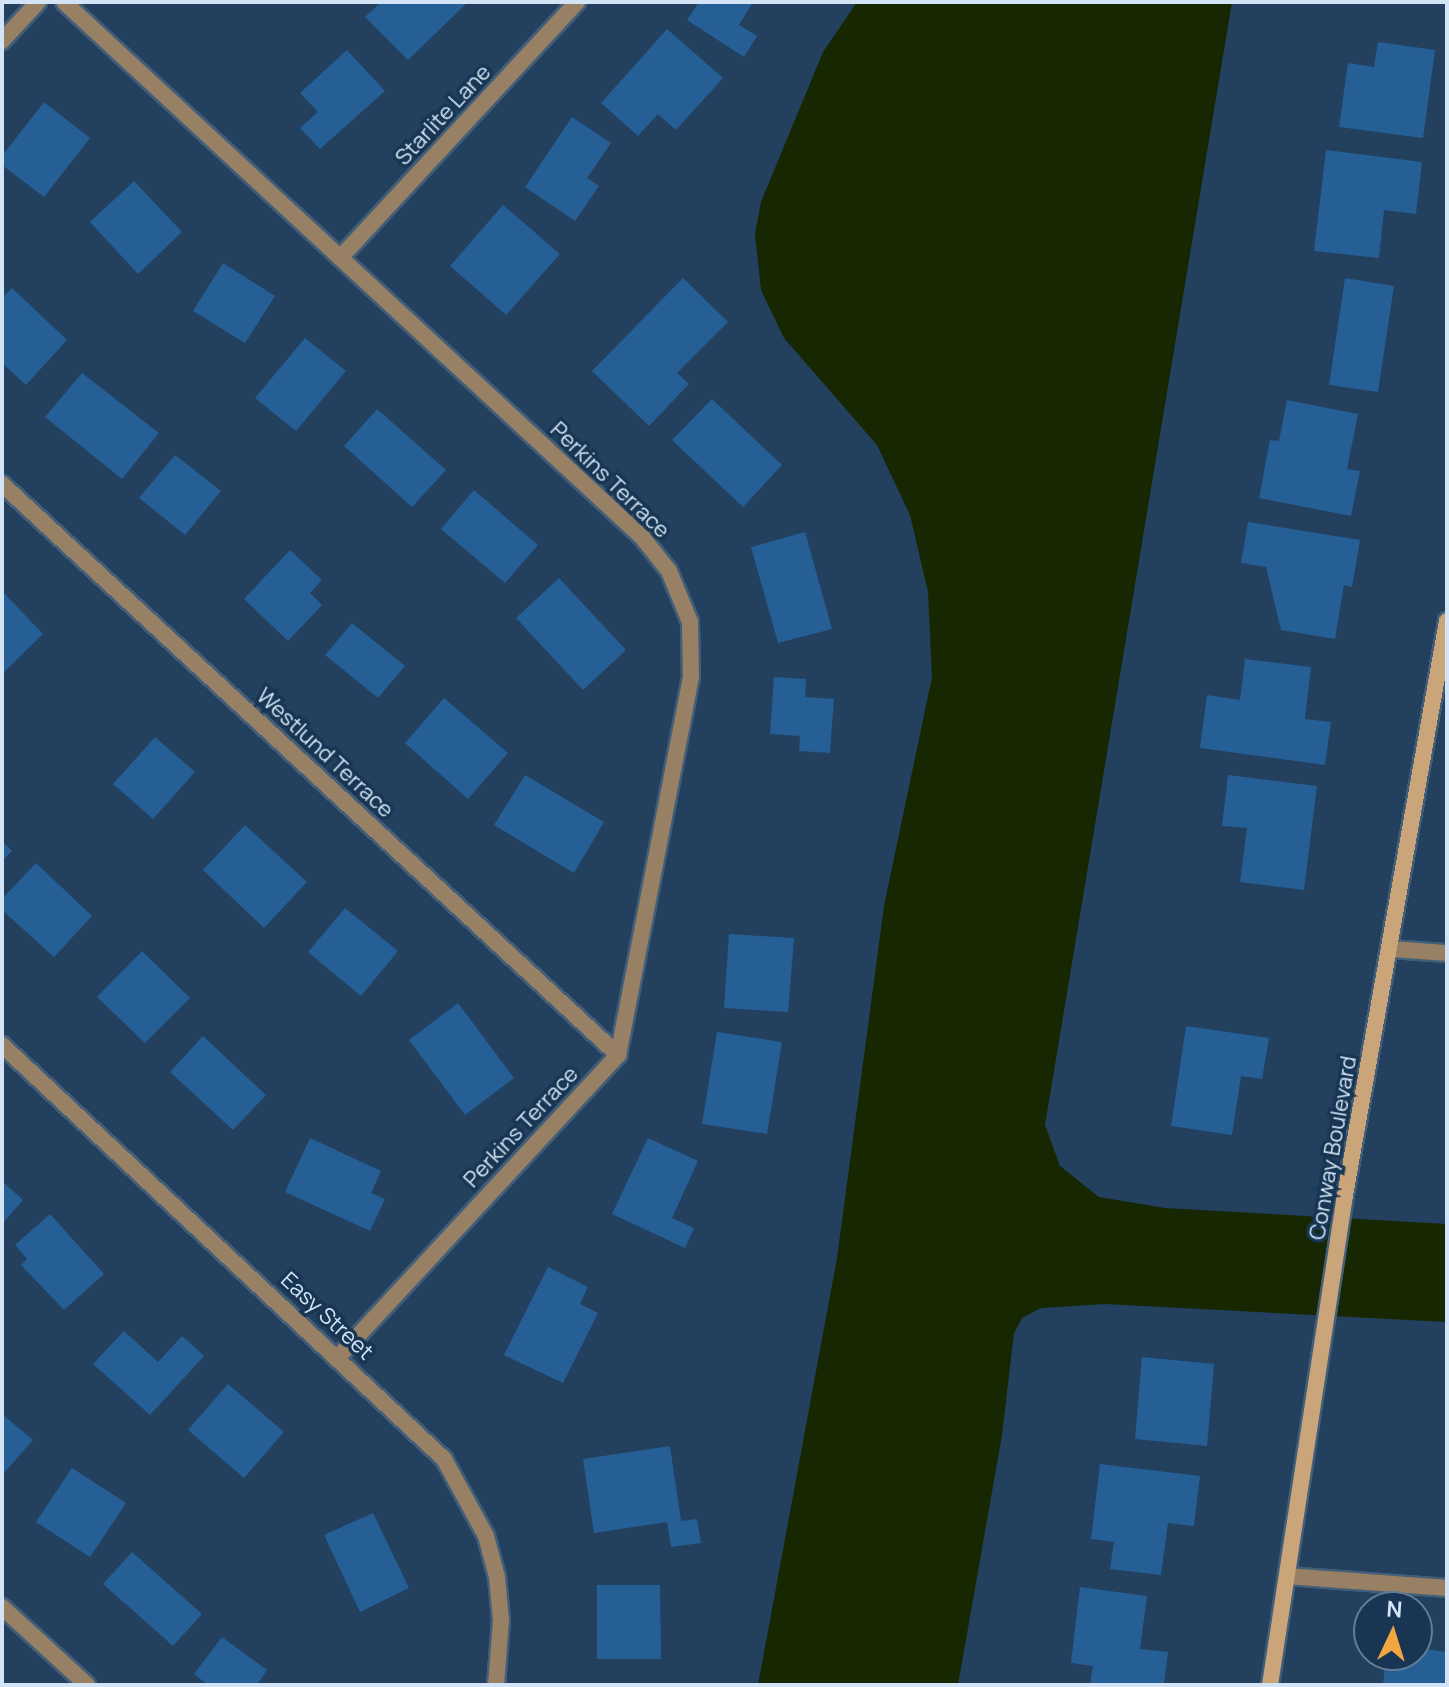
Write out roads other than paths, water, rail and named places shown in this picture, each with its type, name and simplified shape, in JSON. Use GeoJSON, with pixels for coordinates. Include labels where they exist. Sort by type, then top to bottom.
{"type":"FeatureCollection","features":[{"type":"Feature","properties":{"kind":"street"},"geometry":{"type":"LineString","coordinates":[[2,41],[38,2]]}},
{"type":"Feature","properties":{"kind":"street","name":"Perkins Terrace"},"geometry":{"type":"LineString","coordinates":[[64,2],[642,537],[669,571],[690,622],[691,677],[618,1055],[338,1357]]}},
{"type":"Feature","properties":{"kind":"street","name":"Starlite Lane"},"geometry":{"type":"LineString","coordinates":[[340,258],[577,2]]}},
{"type":"Feature","properties":{"kind":"street","name":"Westlund Terrace"},"geometry":{"type":"LineString","coordinates":[[2,484],[618,1055]]}},
{"type":"Feature","properties":{"kind":"street","name":"Conway Boulevard"},"geometry":{"type":"LineString","coordinates":[[1270,1685],[1344,1201],[1392,949],[1447,621]]}},
{"type":"Feature","properties":{"kind":"street"},"geometry":{"type":"LineString","coordinates":[[1392,949],[1447,953]]}},
{"type":"Feature","properties":{"kind":"street","name":"Easy Street"},"geometry":{"type":"LineString","coordinates":[[2,1045],[413,1425],[468,1496],[497,1577],[501,1620],[496,1685]]}},
{"type":"Feature","properties":{"kind":"street"},"geometry":{"type":"LineString","coordinates":[[1288,1576],[1447,1588]]}},
{"type":"Feature","properties":{"kind":"street"},"geometry":{"type":"LineString","coordinates":[[2,1607],[77,1682]]}}]}
